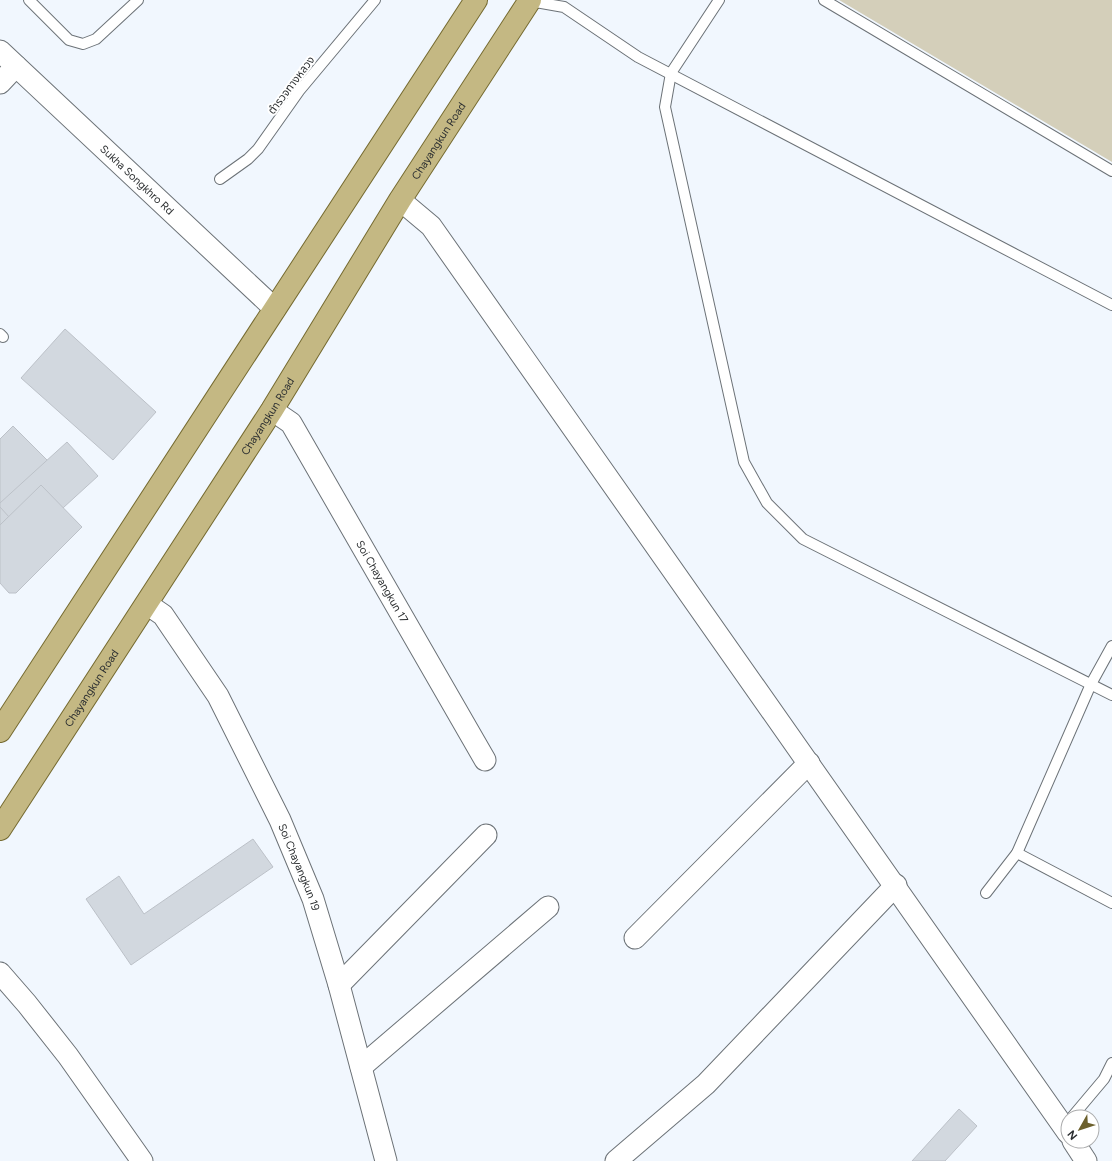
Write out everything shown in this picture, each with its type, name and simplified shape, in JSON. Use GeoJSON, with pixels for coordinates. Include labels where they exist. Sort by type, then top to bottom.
{"type":"FeatureCollection","features":[{"type":"Feature","properties":{"kind":"main road"},"geometry":{"type":"LineString","coordinates":[[4,717],[275,309],[476,0]]}},
{"type":"Feature","properties":{"kind":"main road","name":"Chayangkun Road"},"geometry":{"type":"LineString","coordinates":[[0,829],[272,410],[400,200],[530,0]]}},
{"type":"Feature","properties":{"kind":"street","name":"Sukha Songkhro Rd"},"geometry":{"type":"LineString","coordinates":[[0,51],[275,309]]}},
{"type":"Feature","properties":{"kind":"street"},"geometry":{"type":"LineString","coordinates":[[0,83],[16,66]]}},
{"type":"Feature","properties":{"kind":"street"},"geometry":{"type":"LineString","coordinates":[[400,200],[431,226],[896,886],[1060,1114]]}},
{"type":"Feature","properties":{"kind":"street","name":"Soi Chayangkun 17"},"geometry":{"type":"LineString","coordinates":[[272,410],[291,423],[485,760]]}},
{"type":"Feature","properties":{"kind":"street","name":"Soi Chayangkun 19"},"geometry":{"type":"LineString","coordinates":[[147,604],[163,615],[218,696],[280,820],[313,900],[361,1067],[386,1161]]}},
{"type":"Feature","properties":{"kind":"street"},"geometry":{"type":"LineString","coordinates":[[635,938],[809,762]]}},
{"type":"Feature","properties":{"kind":"street"},"geometry":{"type":"LineString","coordinates":[[338,985],[486,834]]}},
{"type":"Feature","properties":{"kind":"street"},"geometry":{"type":"LineString","coordinates":[[616,1161],[706,1084],[896,886]]}},
{"type":"Feature","properties":{"kind":"street"},"geometry":{"type":"LineString","coordinates":[[361,1067],[548,908]]}},
{"type":"Feature","properties":{"kind":"street"},"geometry":{"type":"LineString","coordinates":[[0,973],[27,1004],[68,1056],[142,1161]]}},
{"type":"Feature","properties":{"kind":"street"},"geometry":{"type":"LineString","coordinates":[[1080,1149],[1086,1161]]}},
{"type":"Feature","properties":{"kind":"lane"},"geometry":{"type":"LineString","coordinates":[[28,0],[69,40],[83,44],[96,39],[138,0]]}},
{"type":"Feature","properties":{"kind":"lane","name":"ตำรวจทางหลวง"},"geometry":{"type":"LineString","coordinates":[[220,178],[248,159],[258,149],[299,92],[375,0]]}},
{"type":"Feature","properties":{"kind":"lane"},"geometry":{"type":"LineString","coordinates":[[530,0],[564,7],[638,57],[1112,305]]}},
{"type":"Feature","properties":{"kind":"lane"},"geometry":{"type":"LineString","coordinates":[[719,0],[671,73],[664,107],[744,462],[767,503],[803,538],[1112,695]]}},
{"type":"Feature","properties":{"kind":"lane"},"geometry":{"type":"LineString","coordinates":[[824,0],[1112,171]]}},
{"type":"Feature","properties":{"kind":"lane"},"geometry":{"type":"LineString","coordinates":[[986,893],[1017,853],[1091,684],[1112,646]]}},
{"type":"Feature","properties":{"kind":"lane"},"geometry":{"type":"LineString","coordinates":[[1017,853],[1112,902]]}},
{"type":"Feature","properties":{"kind":"lane"},"geometry":{"type":"LineString","coordinates":[[1082,1109],[1104,1079],[1112,1063]]}},
{"type":"Feature","properties":{"kind":"shaded area"},"geometry":{"type":"Polygon","coordinates":[[[839,0],[1112,0],[1112,162],[839,0]]]}},
{"type":"Feature","properties":{"kind":"building"},"geometry":{"type":"Polygon","coordinates":[[[65,329],[156,412],[113,460],[21,378],[65,329]]]}},
{"type":"Feature","properties":{"kind":"building"},"geometry":{"type":"Polygon","coordinates":[[[13,426],[56,469],[0,525],[0,439],[13,426]]]}},
{"type":"Feature","properties":{"kind":"building"},"geometry":{"type":"Polygon","coordinates":[[[67,442],[98,476],[29,539],[0,507],[0,503],[67,442]]]}},
{"type":"Feature","properties":{"kind":"building"},"geometry":{"type":"Polygon","coordinates":[[[41,485],[82,527],[16,593],[9,593],[0,583],[0,525],[41,485]]]}},
{"type":"Feature","properties":{"kind":"building"},"geometry":{"type":"Polygon","coordinates":[[[253,839],[273,867],[131,965],[86,899],[119,876],[144,914],[253,839]]]}},
{"type":"Feature","properties":{"kind":"building"},"geometry":{"type":"Polygon","coordinates":[[[959,1109],[977,1126],[945,1161],[912,1161],[959,1109]]]}}]}
